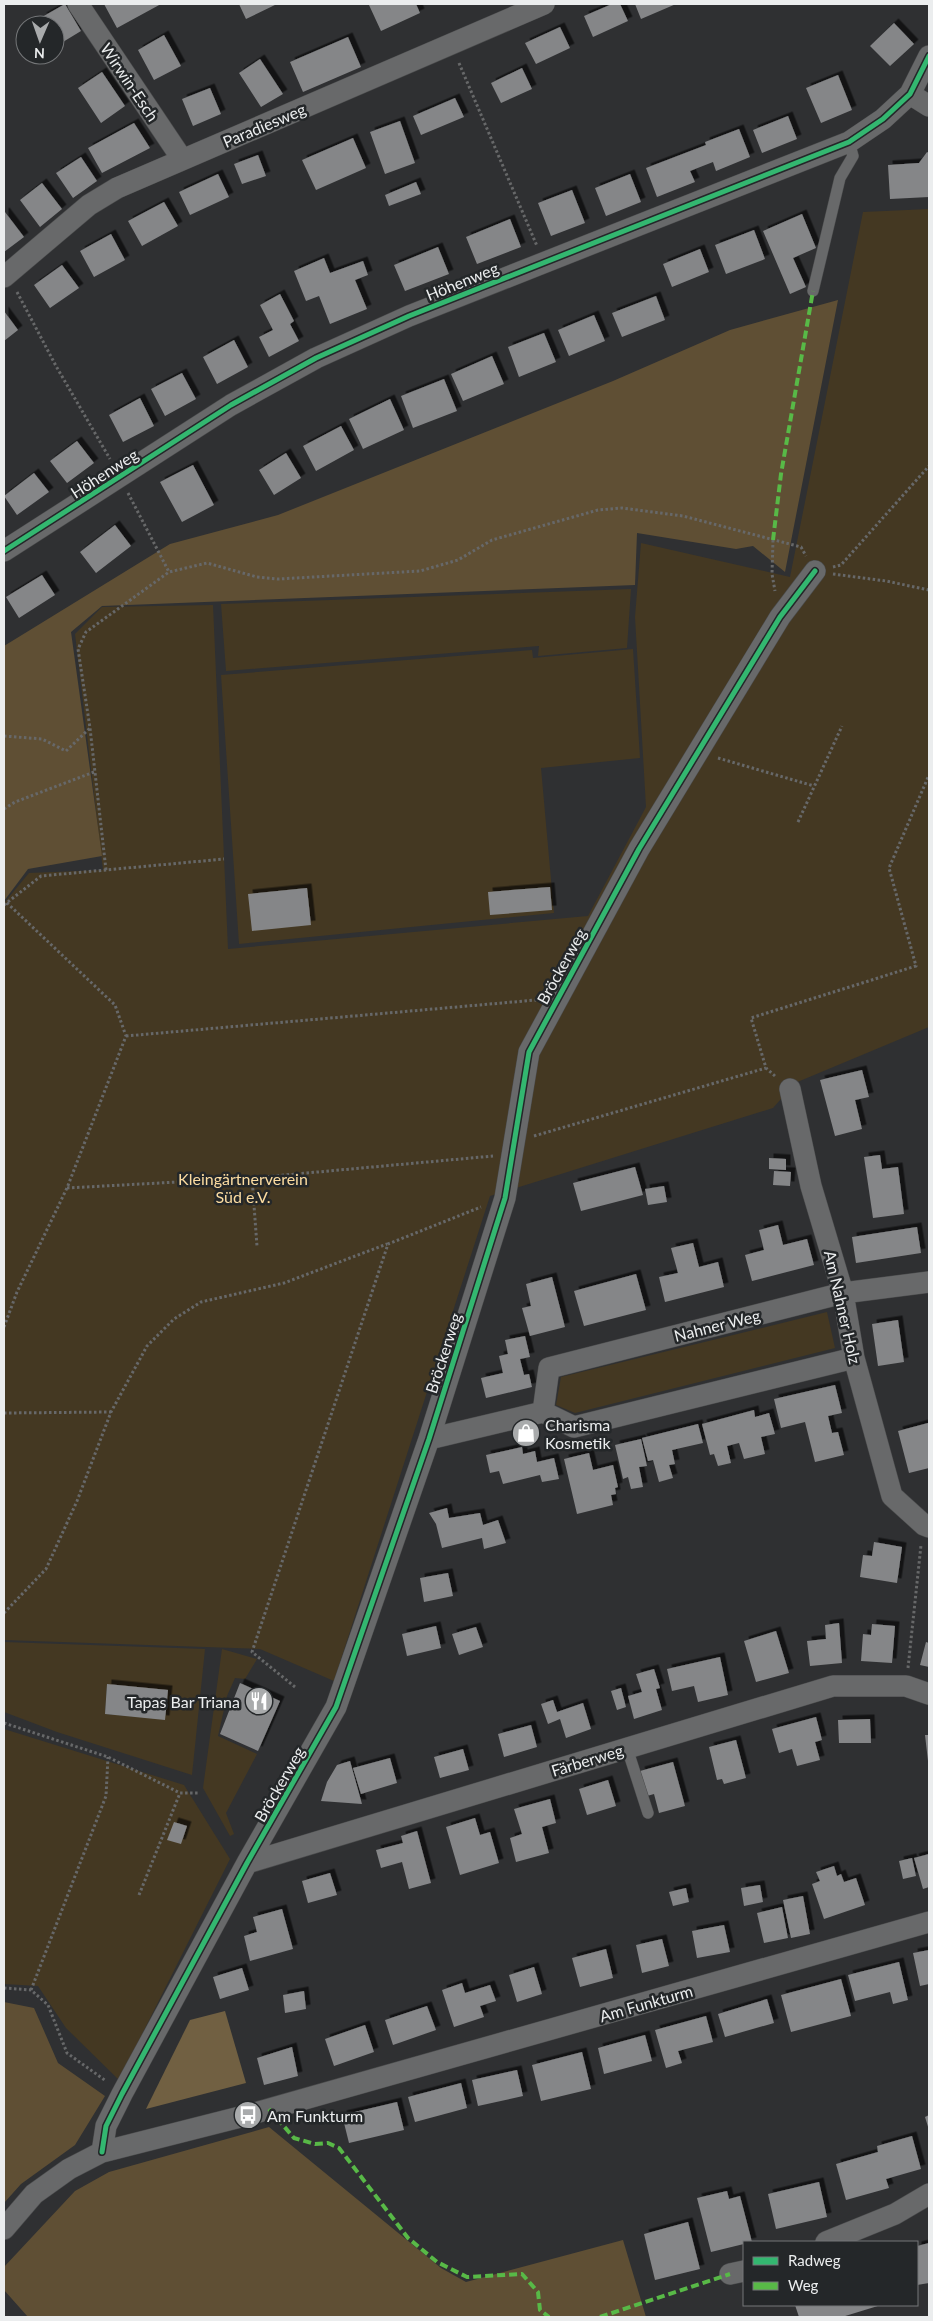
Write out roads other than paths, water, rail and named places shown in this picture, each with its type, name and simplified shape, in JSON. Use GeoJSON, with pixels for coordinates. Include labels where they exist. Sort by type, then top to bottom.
{"type":"FeatureCollection","features":[{"type":"Feature","properties":{"kind":"street","name":"Wirwin-Esch"},"geometry":{"type":"LineString","coordinates":[[78,4],[182,159]]}},
{"type":"Feature","properties":{"kind":"street","name":"Paradiesweg"},"geometry":{"type":"LineString","coordinates":[[6,275],[89,205],[117,188],[544,4]]}},
{"type":"Feature","properties":{"kind":"street","name":"Höhenweg"},"geometry":{"type":"LineString","coordinates":[[4,551],[231,405],[316,358],[409,316],[849,142],[883,119],[910,94],[929,56]]}},
{"type":"Feature","properties":{"kind":"street"},"geometry":{"type":"LineString","coordinates":[[910,94],[929,106]]}},
{"type":"Feature","properties":{"kind":"street","name":"Bröckerweg"},"geometry":{"type":"LineString","coordinates":[[102,2152],[106,2126],[122,2094],[247,1863],[336,1707],[429,1439],[505,1198],[529,1052],[640,849],[780,617],[816,571]]}},
{"type":"Feature","properties":{"kind":"street","name":"Am Nahner Holz"},"geometry":{"type":"LineString","coordinates":[[790,1089],[811,1186],[843,1293],[854,1358],[892,1496],[926,1526]]}},
{"type":"Feature","properties":{"kind":"street","name":"Nahner Weg"},"geometry":{"type":"LineString","coordinates":[[543,1412],[549,1368],[843,1293],[929,1282]]}},
{"type":"Feature","properties":{"kind":"street"},"geometry":{"type":"LineString","coordinates":[[429,1439],[543,1412],[574,1427],[854,1358]]}},
{"type":"Feature","properties":{"kind":"street","name":"Färberweg"},"geometry":{"type":"LineString","coordinates":[[247,1863],[833,1686],[906,1686],[929,1694]]}},
{"type":"Feature","properties":{"kind":"street","name":"Am Funkturm"},"geometry":{"type":"LineString","coordinates":[[102,2152],[248,2115],[929,1922]]}},
{"type":"Feature","properties":{"kind":"street"},"geometry":{"type":"LineString","coordinates":[[4,2229],[34,2194],[68,2169],[102,2152]]}},
{"type":"Feature","properties":{"kind":"street"},"geometry":{"type":"LineString","coordinates":[[828,2241],[895,2214],[929,2194]]}},
{"type":"Feature","properties":{"kind":"lane"},"geometry":{"type":"LineString","coordinates":[[813,291],[840,178],[853,156],[849,142]]}},
{"type":"Feature","properties":{"kind":"lane"},"geometry":{"type":"LineString","coordinates":[[627,1748],[648,1813]]}},
{"type":"Feature","properties":{"kind":"place","name":"Charisma Kosmetik"},"geometry":{"type":"Point","coordinates":[526,1433]}},
{"type":"Feature","properties":{"kind":"place","name":"Tapas Bar Triana"},"geometry":{"type":"Point","coordinates":[259,1701]}},
{"type":"Feature","properties":{"kind":"place","name":"Am Funkturm"},"geometry":{"type":"Point","coordinates":[248,2115]}},
{"type":"Feature","properties":{"kind":"park label","name":"Kleingärtnerverein Süd e.V."},"geometry":{"type":"Point","coordinates":[243,1187]}}]}
